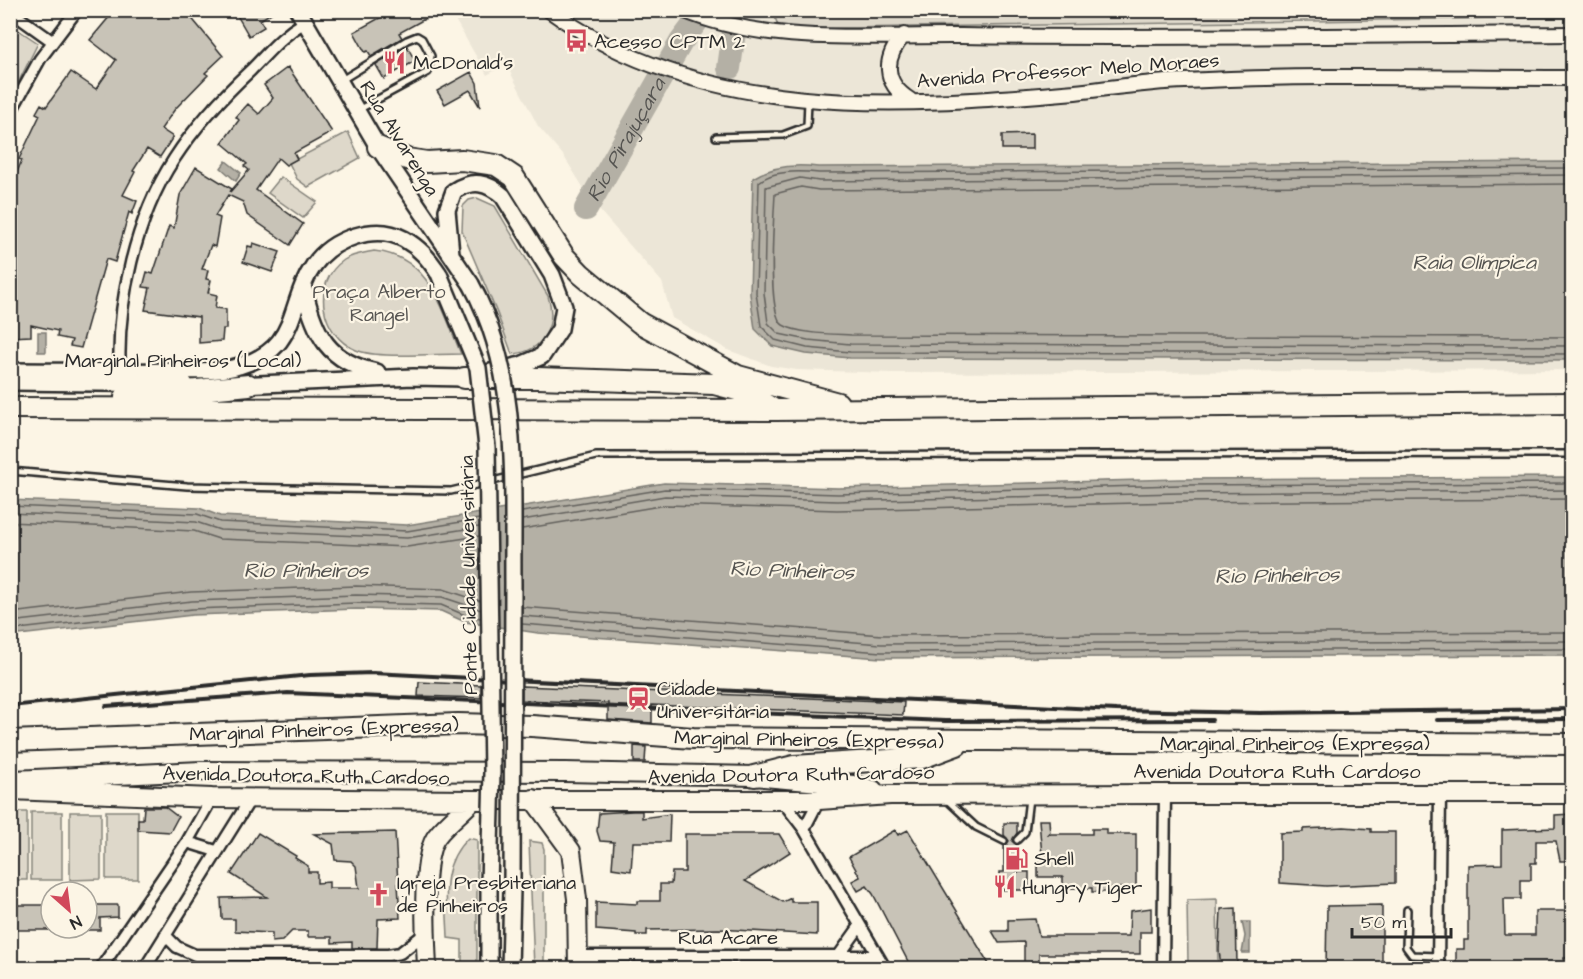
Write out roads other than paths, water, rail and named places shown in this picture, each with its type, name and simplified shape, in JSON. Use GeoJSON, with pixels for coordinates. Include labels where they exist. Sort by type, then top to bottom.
{"type":"FeatureCollection","features":[{"type":"Feature","properties":{"kind":"highway"},"geometry":{"type":"LineString","coordinates":[[378,147],[407,159],[427,162],[462,160],[496,165],[514,177],[564,256],[581,274],[640,323],[738,376],[817,395],[849,408]]}},
{"type":"Feature","properties":{"kind":"highway"},"geometry":{"type":"LineString","coordinates":[[464,378],[714,384],[745,392],[775,410]]}},
{"type":"Feature","properties":{"kind":"highway"},"geometry":{"type":"LineString","coordinates":[[54,407],[118,397],[249,385]]}},
{"type":"Feature","properties":{"kind":"highway"},"geometry":{"type":"LineString","coordinates":[[10,408],[775,410],[1572,403]]}},
{"type":"Feature","properties":{"kind":"highway","name":"Marginal Pinheiros (Expressa)"},"geometry":{"type":"LineString","coordinates":[[10,741],[458,724],[532,726],[693,738],[1572,744]]}},
{"type":"Feature","properties":{"kind":"highway"},"geometry":{"type":"LineString","coordinates":[[754,776],[794,766],[922,758],[965,741]]}},
{"type":"Feature","properties":{"kind":"highway"},"geometry":{"type":"LineString","coordinates":[[10,781],[211,771],[467,771],[754,776],[853,785],[890,795]]}},
{"type":"Feature","properties":{"kind":"highway","name":"Avenida Doutora Ruth Cardoso"},"geometry":{"type":"LineString","coordinates":[[10,790],[212,798],[473,800],[819,800],[890,795],[1030,794],[1572,794]]}},
{"type":"Feature","properties":{"kind":"highway"},"geometry":{"type":"LineString","coordinates":[[533,799],[571,851],[577,899],[578,962]]}},
{"type":"Feature","properties":{"kind":"highway"},"geometry":{"type":"LineString","coordinates":[[427,969],[426,933],[430,848],[437,835],[473,800]]}},
{"type":"Feature","properties":{"kind":"main road","name":"Rua Alvarenga"},"geometry":{"type":"LineString","coordinates":[[302,16],[378,147],[471,284],[495,337],[504,371],[512,459],[510,969]]}},
{"type":"Feature","properties":{"kind":"main road","name":"Marginal Pinheiros (Local)"},"geometry":{"type":"LineString","coordinates":[[10,382],[249,385],[413,377],[464,378],[521,365],[542,356],[560,329],[564,307],[552,275],[503,196],[486,183],[462,186],[449,199],[447,210],[451,254]]}},
{"type":"Feature","properties":{"kind":"main road","name":"Ponte Cidade Universitária"},"geometry":{"type":"LineString","coordinates":[[10,370],[120,372],[238,367],[257,359],[285,335],[314,264],[336,244],[366,234],[402,238],[424,254],[439,274],[478,368],[488,447],[492,772],[489,969]]}},
{"type":"Feature","properties":{"kind":"main road"},"geometry":{"type":"LineString","coordinates":[[303,288],[316,327],[336,356],[361,369],[413,377]]}},
{"type":"Feature","properties":{"kind":"street"},"geometry":{"type":"LineString","coordinates":[[10,113],[52,41],[77,10]]}},
{"type":"Feature","properties":{"kind":"street","name":"Avenida Professor Melo Moraes"},"geometry":{"type":"LineString","coordinates":[[549,10],[583,34],[612,50],[694,80],[776,98],[808,100],[1001,98],[1192,80],[1572,78]]}},
{"type":"Feature","properties":{"kind":"street","name":"Avenida Professor Melo Moraes"},"geometry":{"type":"LineString","coordinates":[[683,10],[738,27],[790,34],[1039,37],[1572,34]]}},
{"type":"Feature","properties":{"kind":"street"},"geometry":{"type":"LineString","coordinates":[[10,12],[52,41]]}},
{"type":"Feature","properties":{"kind":"street"},"geometry":{"type":"LineString","coordinates":[[120,372],[119,329],[122,302],[135,247],[156,194],[173,160],[203,119],[302,16]]}},
{"type":"Feature","properties":{"kind":"street"},"geometry":{"type":"LineString","coordinates":[[904,35],[890,53],[888,72],[895,88],[910,100]]}},
{"type":"Feature","properties":{"kind":"street"},"geometry":{"type":"LineString","coordinates":[[1163,969],[1165,794]]}},
{"type":"Feature","properties":{"kind":"street"},"geometry":{"type":"LineString","coordinates":[[1438,969],[1440,794]]}},
{"type":"Feature","properties":{"kind":"street"},"geometry":{"type":"LineString","coordinates":[[101,969],[187,842],[212,798]]}},
{"type":"Feature","properties":{"kind":"street"},"geometry":{"type":"LineString","coordinates":[[145,969],[216,851],[251,798]]}},
{"type":"Feature","properties":{"kind":"street"},"geometry":{"type":"LineString","coordinates":[[781,799],[804,829],[885,969]]}},
{"type":"Feature","properties":{"kind":"street"},"geometry":{"type":"LineString","coordinates":[[804,829],[819,800]]}},
{"type":"Feature","properties":{"kind":"street"},"geometry":{"type":"LineString","coordinates":[[187,842],[216,851]]}},
{"type":"Feature","properties":{"kind":"street"},"geometry":{"type":"LineString","coordinates":[[840,954],[860,926]]}},
{"type":"Feature","properties":{"kind":"street"},"geometry":{"type":"LineString","coordinates":[[165,935],[177,947],[195,955],[388,956],[411,946],[426,933]]}},
{"type":"Feature","properties":{"kind":"street","name":"Rua Acare"},"geometry":{"type":"LineString","coordinates":[[578,962],[840,954],[877,956]]}},
{"type":"Feature","properties":{"kind":"lane"},"geometry":{"type":"LineString","coordinates":[[339,81],[406,40],[417,36],[422,39],[431,56],[428,72],[357,111]]}},
{"type":"Feature","properties":{"kind":"lane"},"geometry":{"type":"LineString","coordinates":[[716,137],[783,135],[807,126],[808,100]]}},
{"type":"Feature","properties":{"kind":"lane"},"geometry":{"type":"LineString","coordinates":[[10,471],[187,486],[452,491],[596,456],[1572,454]]}},
{"type":"Feature","properties":{"kind":"lane"},"geometry":{"type":"LineString","coordinates":[[1017,840],[1025,831],[1030,794]]}},
{"type":"Feature","properties":{"kind":"lane"},"geometry":{"type":"LineString","coordinates":[[941,795],[976,827],[1004,841]]}},
{"type":"Feature","properties":{"kind":"lane"},"geometry":{"type":"LineString","coordinates":[[1407,910],[1406,947],[1412,955],[1438,956]]}},
{"type":"Feature","properties":{"kind":"water"},"geometry":{"type":"Polygon","coordinates":[[[226,161],[241,173],[236,181],[221,168],[226,161]]]}},
{"type":"Feature","properties":{"kind":"water","name":"Raia Olímpica"},"geometry":{"type":"Polygon","coordinates":[[[1572,162],[1572,360],[850,358],[806,354],[772,346],[755,329],[750,294],[753,178],[776,168],[801,166],[1572,162]]]}},
{"type":"Feature","properties":{"kind":"water"},"geometry":{"type":"Polygon","coordinates":[[[38,332],[46,332],[46,352],[38,352],[38,332]]]}},
{"type":"Feature","properties":{"kind":"water","name":"Rio Pinheiros"},"geometry":{"type":"Polygon","coordinates":[[[1572,477],[1572,655],[881,658],[538,633],[465,622],[441,611],[357,609],[193,615],[11,636],[10,500],[199,508],[220,516],[407,525],[664,483],[838,488],[1179,479],[1572,477]]]}},
{"type":"Feature","properties":{"kind":"water"},"geometry":{"type":"Polygon","coordinates":[[[1242,922],[1250,922],[1250,953],[1242,953],[1245,936],[1242,922]]]}},
{"type":"Feature","properties":{"kind":"waterway","name":"Rio Pirajuçara"},"geometry":{"type":"LineString","coordinates":[[586,209],[681,42],[705,10]]}},
{"type":"Feature","properties":{"kind":"waterway","name":"Rio Pirajuçara"},"geometry":{"type":"LineString","coordinates":[[729,68],[737,10]]}},
{"type":"Feature","properties":{"kind":"railway"},"geometry":{"type":"LineString","coordinates":[[10,706],[310,675],[373,673],[1116,710],[1260,713],[1572,709]]}},
{"type":"Feature","properties":{"kind":"railway"},"geometry":{"type":"LineString","coordinates":[[106,706],[288,693],[945,721],[1212,720]]}},
{"type":"Feature","properties":{"kind":"railway"},"geometry":{"type":"LineString","coordinates":[[1437,720],[1572,719]]}},
{"type":"Feature","properties":{"kind":"place","name":"Acesso CPTM 2"},"geometry":{"type":"Point","coordinates":[576,41]}},
{"type":"Feature","properties":{"kind":"place","name":"McDonald's"},"geometry":{"type":"Point","coordinates":[395,62]}},
{"type":"Feature","properties":{"kind":"place","name":"Cidade Universitária"},"geometry":{"type":"Point","coordinates":[639,699]}},
{"type":"Feature","properties":{"kind":"place","name":"Shell"},"geometry":{"type":"Point","coordinates":[1016,858]}},
{"type":"Feature","properties":{"kind":"place","name":"Hungry Tiger"},"geometry":{"type":"Point","coordinates":[1004,887]}},
{"type":"Feature","properties":{"kind":"place","name":"Igreja Presbiteriana de Pinheiros"},"geometry":{"type":"Point","coordinates":[379,894]}},
{"type":"Feature","properties":{"kind":"park label","name":"Praça Alberto Rangel"},"geometry":{"type":"Point","coordinates":[379,302]}}]}
